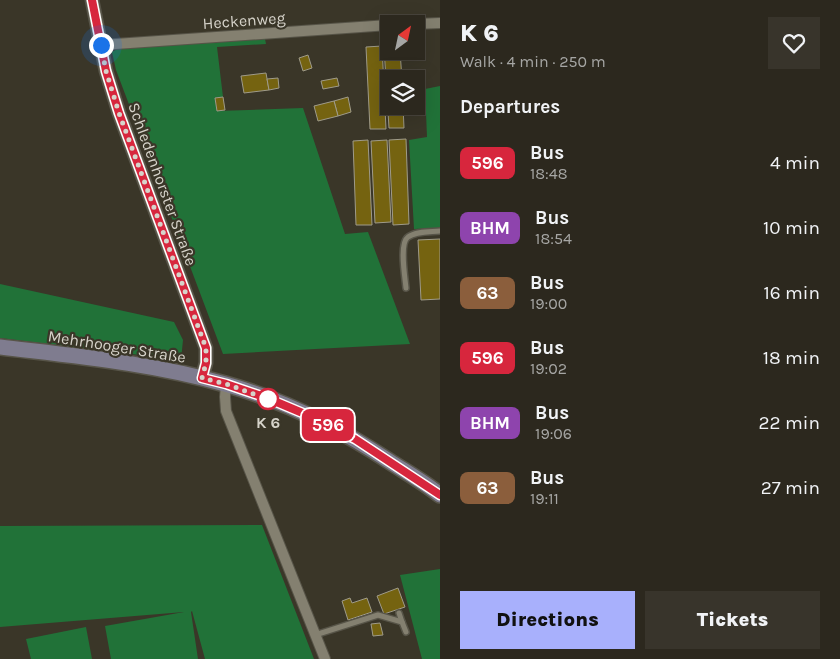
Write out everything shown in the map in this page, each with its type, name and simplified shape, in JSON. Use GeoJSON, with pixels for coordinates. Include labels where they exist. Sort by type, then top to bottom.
{"type":"FeatureCollection","features":[{"type":"Feature","properties":{"kind":"main road","name":"Mehrhooger Straße"},"geometry":{"type":"LineString","coordinates":[[0,347],[86,357],[184,373],[226,384],[267,398],[312,417],[355,439],[440,495]]}},
{"type":"Feature","properties":{"kind":"street","name":"Schledenhorster Straße"},"geometry":{"type":"LineString","coordinates":[[92,0],[106,71],[119,113],[206,348],[206,363],[202,378]]}},
{"type":"Feature","properties":{"kind":"street"},"geometry":{"type":"LineString","coordinates":[[425,24],[440,23]]}},
{"type":"Feature","properties":{"kind":"street","name":"Heckenweg"},"geometry":{"type":"LineString","coordinates":[[101,45],[380,26]]}},
{"type":"Feature","properties":{"kind":"street"},"geometry":{"type":"LineString","coordinates":[[226,384],[226,411],[293,574],[325,659]]}},
{"type":"Feature","properties":{"kind":"lane"},"geometry":{"type":"LineString","coordinates":[[406,288],[403,247],[405,240],[417,233],[440,231]]}},
{"type":"Feature","properties":{"kind":"lane"},"geometry":{"type":"LineString","coordinates":[[399,613],[406,632]]}},
{"type":"Feature","properties":{"kind":"lane"},"geometry":{"type":"LineString","coordinates":[[315,634],[378,615],[402,622]]}},
{"type":"Feature","properties":{"kind":"green space"},"geometry":{"type":"Polygon","coordinates":[[[265,39],[266,44],[217,47],[223,97],[215,98],[217,111],[303,108],[345,234],[368,232],[410,344],[223,354],[116,70],[112,52],[121,47],[265,39]]]}},
{"type":"Feature","properties":{"kind":"green space"},"geometry":{"type":"Polygon","coordinates":[[[440,86],[440,228],[414,229],[409,140],[427,137],[425,89],[440,86]]]}},
{"type":"Feature","properties":{"kind":"green space"},"geometry":{"type":"Polygon","coordinates":[[[0,284],[174,322],[183,340],[181,360],[0,338],[0,284]]]}},
{"type":"Feature","properties":{"kind":"green space"},"geometry":{"type":"Polygon","coordinates":[[[262,525],[314,659],[205,659],[192,611],[198,659],[111,659],[105,626],[184,612],[0,627],[0,526],[262,525]]]}},
{"type":"Feature","properties":{"kind":"green space"},"geometry":{"type":"Polygon","coordinates":[[[440,569],[440,659],[422,659],[400,575],[440,569]]]}},
{"type":"Feature","properties":{"kind":"green space"},"geometry":{"type":"Polygon","coordinates":[[[86,627],[92,659],[31,659],[26,639],[86,627]]]}},
{"type":"Feature","properties":{"kind":"building"},"geometry":{"type":"Polygon","coordinates":[[[380,46],[380,60],[383,60],[383,70],[380,70],[380,115],[385,115],[386,129],[370,129],[366,47],[380,46]]]}},
{"type":"Feature","properties":{"kind":"building"},"geometry":{"type":"Polygon","coordinates":[[[308,55],[312,68],[303,71],[299,58],[308,55]]]}},
{"type":"Feature","properties":{"kind":"building"},"geometry":{"type":"Polygon","coordinates":[[[385,60],[401,60],[401,70],[385,70],[385,60]]]}},
{"type":"Feature","properties":{"kind":"building"},"geometry":{"type":"Polygon","coordinates":[[[266,73],[269,90],[244,93],[241,76],[266,73]]]}},
{"type":"Feature","properties":{"kind":"building"},"geometry":{"type":"Polygon","coordinates":[[[278,78],[279,88],[269,90],[267,79],[278,78]]]}},
{"type":"Feature","properties":{"kind":"building"},"geometry":{"type":"Polygon","coordinates":[[[337,78],[339,86],[323,89],[321,81],[337,78]]]}},
{"type":"Feature","properties":{"kind":"building"},"geometry":{"type":"Polygon","coordinates":[[[223,97],[225,110],[217,111],[215,98],[223,97]]]}},
{"type":"Feature","properties":{"kind":"building"},"geometry":{"type":"Polygon","coordinates":[[[348,97],[351,112],[338,116],[334,101],[348,97]]]}},
{"type":"Feature","properties":{"kind":"building"},"geometry":{"type":"Polygon","coordinates":[[[334,101],[338,116],[318,121],[314,106],[334,101]]]}},
{"type":"Feature","properties":{"kind":"building"},"geometry":{"type":"Polygon","coordinates":[[[388,115],[403,115],[404,128],[389,128],[388,115]]]}},
{"type":"Feature","properties":{"kind":"building"},"geometry":{"type":"Polygon","coordinates":[[[406,139],[409,224],[393,225],[389,140],[406,139]]]}},
{"type":"Feature","properties":{"kind":"building"},"geometry":{"type":"Polygon","coordinates":[[[368,140],[372,225],[356,225],[353,141],[368,140]]]}},
{"type":"Feature","properties":{"kind":"building"},"geometry":{"type":"Polygon","coordinates":[[[387,140],[391,222],[375,223],[371,141],[387,140]]]}},
{"type":"Feature","properties":{"kind":"building"},"geometry":{"type":"Polygon","coordinates":[[[440,239],[440,299],[421,300],[418,240],[440,239]]]}},
{"type":"Feature","properties":{"kind":"building"},"geometry":{"type":"Polygon","coordinates":[[[398,588],[405,607],[384,614],[377,596],[398,588]]]}},
{"type":"Feature","properties":{"kind":"building"},"geometry":{"type":"Polygon","coordinates":[[[350,598],[352,603],[367,598],[372,612],[348,620],[342,601],[350,598]]]}},
{"type":"Feature","properties":{"kind":"building"},"geometry":{"type":"Polygon","coordinates":[[[380,623],[383,635],[373,636],[371,624],[380,623]]]}},
{"type":"Feature","properties":{"kind":"bus line","name":"596"},"geometry":{"type":"LineString","coordinates":[[92,0],[106,71],[119,113],[206,348],[206,363],[202,378],[267,398],[312,417],[355,439],[440,495]]}},
{"type":"Feature","properties":{"kind":"place","name":"K 6"},"geometry":{"type":"Point","coordinates":[268,399]}},
{"type":"Feature","properties":{"kind":"route"},"geometry":{"type":"LineString","coordinates":[[101,45],[106,71],[119,113],[206,348],[206,363],[202,378],[226,384],[268,399]]}}]}
